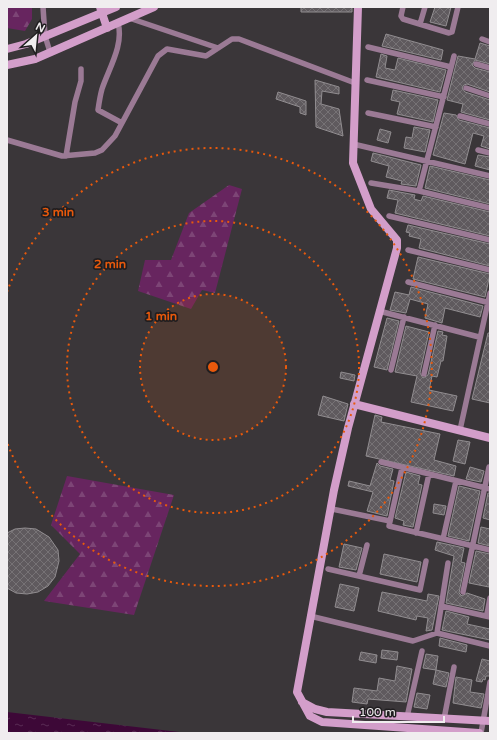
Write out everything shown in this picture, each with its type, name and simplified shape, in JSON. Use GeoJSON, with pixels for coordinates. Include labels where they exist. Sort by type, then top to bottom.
{"type":"FeatureCollection","features":[{"type":"Feature","properties":{"kind":"street"},"geometry":{"type":"LineString","coordinates":[[43,7],[45,36],[50,52]]}},
{"type":"Feature","properties":{"kind":"street"},"geometry":{"type":"LineString","coordinates":[[7,49],[45,36],[101,10],[116,7]]}},
{"type":"Feature","properties":{"kind":"street"},"geometry":{"type":"LineString","coordinates":[[7,64],[35,59],[154,7]]}},
{"type":"Feature","properties":{"kind":"street"},"geometry":{"type":"LineString","coordinates":[[358,7],[353,163],[365,197],[371,209],[397,240],[354,404],[334,490],[332,509],[310,616],[297,684],[297,692],[310,716],[322,722],[480,733],[486,721],[490,682]]}},
{"type":"Feature","properties":{"kind":"street"},"geometry":{"type":"LineString","coordinates":[[403,7],[402,18],[451,33],[458,7]]}},
{"type":"Feature","properties":{"kind":"street"},"geometry":{"type":"LineString","coordinates":[[420,24],[424,7]]}},
{"type":"Feature","properties":{"kind":"street"},"geometry":{"type":"LineString","coordinates":[[101,10],[107,28]]}},
{"type":"Feature","properties":{"kind":"street"},"geometry":{"type":"LineString","coordinates":[[128,18],[218,48]]}},
{"type":"Feature","properties":{"kind":"street"},"geometry":{"type":"LineString","coordinates":[[118,23],[119,41],[101,91],[98,110],[122,123]]}},
{"type":"Feature","properties":{"kind":"street"},"geometry":{"type":"LineString","coordinates":[[7,140],[52,154],[66,156],[94,153],[102,150],[111,143],[158,56],[164,50],[202,57],[208,55],[232,39],[247,40],[355,84]]}},
{"type":"Feature","properties":{"kind":"street"},"geometry":{"type":"LineString","coordinates":[[482,39],[490,42]]}},
{"type":"Feature","properties":{"kind":"street"},"geometry":{"type":"LineString","coordinates":[[368,47],[451,67]]}},
{"type":"Feature","properties":{"kind":"street"},"geometry":{"type":"LineString","coordinates":[[419,191],[454,56]]}},
{"type":"Feature","properties":{"kind":"street"},"geometry":{"type":"LineString","coordinates":[[476,64],[490,68]]}},
{"type":"Feature","properties":{"kind":"street"},"geometry":{"type":"LineString","coordinates":[[66,156],[75,102],[81,81],[81,69]]}},
{"type":"Feature","properties":{"kind":"street"},"geometry":{"type":"LineString","coordinates":[[367,80],[444,97]]}},
{"type":"Feature","properties":{"kind":"street"},"geometry":{"type":"LineString","coordinates":[[466,88],[490,96]]}},
{"type":"Feature","properties":{"kind":"street"},"geometry":{"type":"LineString","coordinates":[[368,113],[436,127]]}},
{"type":"Feature","properties":{"kind":"street"},"geometry":{"type":"LineString","coordinates":[[460,116],[490,124]]}},
{"type":"Feature","properties":{"kind":"street"},"geometry":{"type":"LineString","coordinates":[[353,144],[490,176]]}},
{"type":"Feature","properties":{"kind":"street"},"geometry":{"type":"LineString","coordinates":[[478,150],[490,154]]}},
{"type":"Feature","properties":{"kind":"street"},"geometry":{"type":"LineString","coordinates":[[371,183],[419,191],[490,208]]}},
{"type":"Feature","properties":{"kind":"street"},"geometry":{"type":"LineString","coordinates":[[389,216],[490,240]]}},
{"type":"Feature","properties":{"kind":"street"},"geometry":{"type":"LineString","coordinates":[[408,250],[490,270]]}},
{"type":"Feature","properties":{"kind":"street"},"geometry":{"type":"LineString","coordinates":[[408,282],[489,303]]}},
{"type":"Feature","properties":{"kind":"street"},"geometry":{"type":"LineString","coordinates":[[460,430],[479,337],[489,303],[490,293]]}},
{"type":"Feature","properties":{"kind":"street"},"geometry":{"type":"LineString","coordinates":[[379,311],[479,337]]}},
{"type":"Feature","properties":{"kind":"street"},"geometry":{"type":"LineString","coordinates":[[391,370],[404,317]]}},
{"type":"Feature","properties":{"kind":"street"},"geometry":{"type":"LineString","coordinates":[[424,374],[435,325]]}},
{"type":"Feature","properties":{"kind":"street"},"geometry":{"type":"LineString","coordinates":[[354,404],[490,438]]}},
{"type":"Feature","properties":{"kind":"street"},"geometry":{"type":"LineString","coordinates":[[381,462],[488,488]]}},
{"type":"Feature","properties":{"kind":"street"},"geometry":{"type":"LineString","coordinates":[[463,592],[472,546],[488,488],[490,467]]}},
{"type":"Feature","properties":{"kind":"street"},"geometry":{"type":"LineString","coordinates":[[402,468],[390,526],[490,550]]}},
{"type":"Feature","properties":{"kind":"street"},"geometry":{"type":"LineString","coordinates":[[416,533],[429,474]]}},
{"type":"Feature","properties":{"kind":"street"},"geometry":{"type":"LineString","coordinates":[[443,539],[456,481]]}},
{"type":"Feature","properties":{"kind":"street"},"geometry":{"type":"LineString","coordinates":[[332,509],[390,522]]}},
{"type":"Feature","properties":{"kind":"street"},"geometry":{"type":"LineString","coordinates":[[359,576],[367,545]]}},
{"type":"Feature","properties":{"kind":"street"},"geometry":{"type":"LineString","coordinates":[[328,569],[420,590],[426,561]]}},
{"type":"Feature","properties":{"kind":"street"},"geometry":{"type":"LineString","coordinates":[[437,633],[448,563]]}},
{"type":"Feature","properties":{"kind":"street"},"geometry":{"type":"LineString","coordinates":[[441,606],[488,616],[490,598]]}},
{"type":"Feature","properties":{"kind":"street"},"geometry":{"type":"LineString","coordinates":[[310,616],[413,641],[437,633],[490,646]]}},
{"type":"Feature","properties":{"kind":"street"},"geometry":{"type":"LineString","coordinates":[[407,717],[422,651]]}},
{"type":"Feature","properties":{"kind":"street"},"geometry":{"type":"LineString","coordinates":[[444,719],[454,667]]}},
{"type":"Feature","properties":{"kind":"street"},"geometry":{"type":"LineString","coordinates":[[301,701],[315,709],[327,712],[486,721]]}},
{"type":"Feature","properties":{"kind":"green space"},"geometry":{"type":"Polygon","coordinates":[[[7,7],[32,7],[32,19],[25,31],[7,28],[7,7]]]}},
{"type":"Feature","properties":{"kind":"green space"},"geometry":{"type":"Polygon","coordinates":[[[229,185],[242,189],[215,293],[202,290],[191,309],[138,291],[145,260],[171,260],[189,213],[229,185]]]}},
{"type":"Feature","properties":{"kind":"green space"},"geometry":{"type":"Polygon","coordinates":[[[67,476],[174,495],[134,615],[44,601],[80,554],[51,525],[67,476]]]}},
{"type":"Feature","properties":{"kind":"water"},"geometry":{"type":"Polygon","coordinates":[[[7,712],[188,733],[7,733],[7,712]]]}},
{"type":"Feature","properties":{"kind":"building"},"geometry":{"type":"Polygon","coordinates":[[[301,7],[352,7],[352,12],[301,12],[301,7]]]}},
{"type":"Feature","properties":{"kind":"building"},"geometry":{"type":"Polygon","coordinates":[[[435,7],[451,7],[446,26],[430,22],[435,7]]]}},
{"type":"Feature","properties":{"kind":"building"},"geometry":{"type":"Polygon","coordinates":[[[386,34],[443,50],[441,60],[382,46],[386,34]]]}},
{"type":"Feature","properties":{"kind":"building"},"geometry":{"type":"Polygon","coordinates":[[[480,43],[490,46],[490,64],[475,60],[472,65],[475,68],[490,72],[490,92],[467,84],[462,88],[465,92],[490,100],[490,120],[461,112],[463,104],[447,100],[458,56],[475,59],[480,43]]]}},
{"type":"Feature","properties":{"kind":"building"},"geometry":{"type":"Polygon","coordinates":[[[381,54],[387,56],[385,68],[395,70],[398,58],[446,70],[440,92],[376,77],[381,54]]]}},
{"type":"Feature","properties":{"kind":"building"},"geometry":{"type":"Polygon","coordinates":[[[315,80],[339,87],[339,94],[322,91],[321,104],[339,109],[343,136],[316,127],[315,80]]]}},
{"type":"Feature","properties":{"kind":"building"},"geometry":{"type":"Polygon","coordinates":[[[393,90],[438,100],[433,122],[397,114],[400,102],[391,100],[393,90]]]}},
{"type":"Feature","properties":{"kind":"building"},"geometry":{"type":"Polygon","coordinates":[[[278,92],[306,101],[306,115],[300,113],[300,107],[276,99],[278,92]]]}},
{"type":"Feature","properties":{"kind":"building"},"geometry":{"type":"Polygon","coordinates":[[[444,113],[456,115],[459,120],[490,128],[490,149],[481,146],[484,136],[473,133],[465,164],[433,155],[444,113]]]}},
{"type":"Feature","properties":{"kind":"building"},"geometry":{"type":"Polygon","coordinates":[[[414,127],[430,130],[425,152],[404,148],[406,137],[412,138],[414,127]]]}},
{"type":"Feature","properties":{"kind":"building"},"geometry":{"type":"Polygon","coordinates":[[[380,129],[391,132],[388,143],[377,140],[380,129]]]}},
{"type":"Feature","properties":{"kind":"building"},"geometry":{"type":"Polygon","coordinates":[[[373,153],[421,165],[416,186],[401,184],[402,181],[386,177],[389,166],[371,161],[373,153]]]}},
{"type":"Feature","properties":{"kind":"building"},"geometry":{"type":"Polygon","coordinates":[[[478,155],[490,157],[490,170],[475,166],[478,155]]]}},
{"type":"Feature","properties":{"kind":"building"},"geometry":{"type":"Polygon","coordinates":[[[430,166],[490,180],[490,204],[425,188],[430,166]]]}},
{"type":"Feature","properties":{"kind":"building"},"geometry":{"type":"Polygon","coordinates":[[[389,190],[415,195],[414,199],[421,201],[423,196],[490,212],[490,236],[395,213],[398,200],[387,198],[389,190]]]}},
{"type":"Feature","properties":{"kind":"building"},"geometry":{"type":"Polygon","coordinates":[[[408,225],[490,244],[490,266],[419,248],[421,239],[409,236],[410,233],[406,232],[408,225]]]}},
{"type":"Feature","properties":{"kind":"building"},"geometry":{"type":"Polygon","coordinates":[[[418,257],[490,274],[485,297],[413,279],[418,257]]]}},
{"type":"Feature","properties":{"kind":"building"},"geometry":{"type":"Polygon","coordinates":[[[411,287],[483,306],[480,317],[445,308],[442,323],[425,318],[428,304],[410,299],[406,313],[390,310],[395,292],[409,295],[411,287]]]}},
{"type":"Feature","properties":{"kind":"building"},"geometry":{"type":"Polygon","coordinates":[[[387,318],[399,321],[387,370],[374,367],[387,318]]]}},
{"type":"Feature","properties":{"kind":"building"},"geometry":{"type":"Polygon","coordinates":[[[406,326],[429,332],[420,373],[423,378],[428,375],[438,331],[443,332],[442,335],[447,336],[443,361],[441,361],[437,377],[432,376],[429,390],[457,396],[453,411],[411,402],[417,376],[395,372],[406,326]]]}},
{"type":"Feature","properties":{"kind":"building"},"geometry":{"type":"Polygon","coordinates":[[[488,333],[490,333],[490,403],[472,399],[488,333]]]}},
{"type":"Feature","properties":{"kind":"building"},"geometry":{"type":"Polygon","coordinates":[[[341,372],[355,375],[354,381],[340,378],[341,372]]]}},
{"type":"Feature","properties":{"kind":"building"},"geometry":{"type":"Polygon","coordinates":[[[323,396],[348,404],[344,421],[318,415],[323,396]]]}},
{"type":"Feature","properties":{"kind":"building"},"geometry":{"type":"Polygon","coordinates":[[[375,415],[382,417],[381,422],[440,434],[434,460],[456,466],[454,476],[366,456],[375,415]]]}},
{"type":"Feature","properties":{"kind":"building"},"geometry":{"type":"Polygon","coordinates":[[[458,440],[470,442],[465,464],[453,461],[458,440]]]}},
{"type":"Feature","properties":{"kind":"building"},"geometry":{"type":"Polygon","coordinates":[[[377,463],[380,466],[393,469],[390,480],[394,481],[387,516],[367,511],[373,492],[348,486],[349,481],[370,486],[377,463]]]}},
{"type":"Feature","properties":{"kind":"building"},"geometry":{"type":"Polygon","coordinates":[[[470,467],[484,471],[481,482],[466,479],[470,467]]]}},
{"type":"Feature","properties":{"kind":"building"},"geometry":{"type":"Polygon","coordinates":[[[406,472],[420,476],[418,484],[422,485],[413,527],[403,525],[404,521],[395,518],[406,472]]]}},
{"type":"Feature","properties":{"kind":"building"},"geometry":{"type":"Polygon","coordinates":[[[459,486],[480,491],[469,541],[448,536],[459,486]]]}},
{"type":"Feature","properties":{"kind":"building"},"geometry":{"type":"Polygon","coordinates":[[[488,493],[490,493],[490,520],[483,518],[488,493]]]}},
{"type":"Feature","properties":{"kind":"building"},"geometry":{"type":"Polygon","coordinates":[[[434,504],[446,506],[444,515],[433,513],[434,504]]]}},
{"type":"Feature","properties":{"kind":"building"},"geometry":{"type":"Polygon","coordinates":[[[481,527],[490,529],[490,546],[478,543],[481,527]]]}},
{"type":"Feature","properties":{"kind":"building"},"geometry":{"type":"Polygon","coordinates":[[[15,529],[36,529],[49,537],[58,550],[59,561],[55,577],[48,586],[38,592],[27,594],[16,593],[7,588],[7,533],[15,529]]]}},
{"type":"Feature","properties":{"kind":"building"},"geometry":{"type":"Polygon","coordinates":[[[437,542],[464,548],[461,562],[465,563],[459,593],[462,596],[467,593],[485,599],[483,611],[446,603],[454,556],[435,550],[437,542]]]}},
{"type":"Feature","properties":{"kind":"building"},"geometry":{"type":"Polygon","coordinates":[[[344,544],[362,548],[356,570],[339,567],[344,544]]]}},
{"type":"Feature","properties":{"kind":"building"},"geometry":{"type":"Polygon","coordinates":[[[476,551],[490,554],[489,587],[469,583],[476,551]]]}},
{"type":"Feature","properties":{"kind":"building"},"geometry":{"type":"Polygon","coordinates":[[[384,554],[421,562],[417,582],[380,574],[384,554]]]}},
{"type":"Feature","properties":{"kind":"building"},"geometry":{"type":"Polygon","coordinates":[[[340,584],[359,588],[354,611],[335,607],[340,584]]]}},
{"type":"Feature","properties":{"kind":"building"},"geometry":{"type":"Polygon","coordinates":[[[382,592],[427,601],[428,594],[439,596],[432,630],[426,631],[428,618],[417,616],[416,620],[378,611],[382,592]]]}},
{"type":"Feature","properties":{"kind":"building"},"geometry":{"type":"Polygon","coordinates":[[[446,611],[469,617],[467,624],[490,629],[490,640],[442,630],[446,611]]]}},
{"type":"Feature","properties":{"kind":"building"},"geometry":{"type":"Polygon","coordinates":[[[440,638],[467,645],[466,652],[439,646],[440,638]]]}},
{"type":"Feature","properties":{"kind":"building"},"geometry":{"type":"Polygon","coordinates":[[[382,650],[398,652],[397,660],[381,658],[382,650]]]}},
{"type":"Feature","properties":{"kind":"building"},"geometry":{"type":"Polygon","coordinates":[[[361,652],[377,655],[376,663],[359,660],[361,652]]]}},
{"type":"Feature","properties":{"kind":"building"},"geometry":{"type":"Polygon","coordinates":[[[426,654],[438,656],[436,670],[423,668],[426,654]]]}},
{"type":"Feature","properties":{"kind":"building"},"geometry":{"type":"Polygon","coordinates":[[[482,659],[490,661],[490,676],[486,676],[485,680],[483,679],[482,682],[476,681],[482,659]]]}},
{"type":"Feature","properties":{"kind":"building"},"geometry":{"type":"Polygon","coordinates":[[[397,666],[412,669],[406,702],[368,699],[367,704],[352,702],[354,688],[377,691],[379,678],[395,681],[397,666]]]}},
{"type":"Feature","properties":{"kind":"building"},"geometry":{"type":"Polygon","coordinates":[[[436,670],[449,673],[446,687],[433,684],[436,670]]]}},
{"type":"Feature","properties":{"kind":"building"},"geometry":{"type":"Polygon","coordinates":[[[456,677],[472,680],[470,692],[484,694],[481,708],[453,703],[456,677]]]}},
{"type":"Feature","properties":{"kind":"building"},"geometry":{"type":"Polygon","coordinates":[[[417,693],[430,695],[427,709],[414,707],[417,693]]]}}]}
